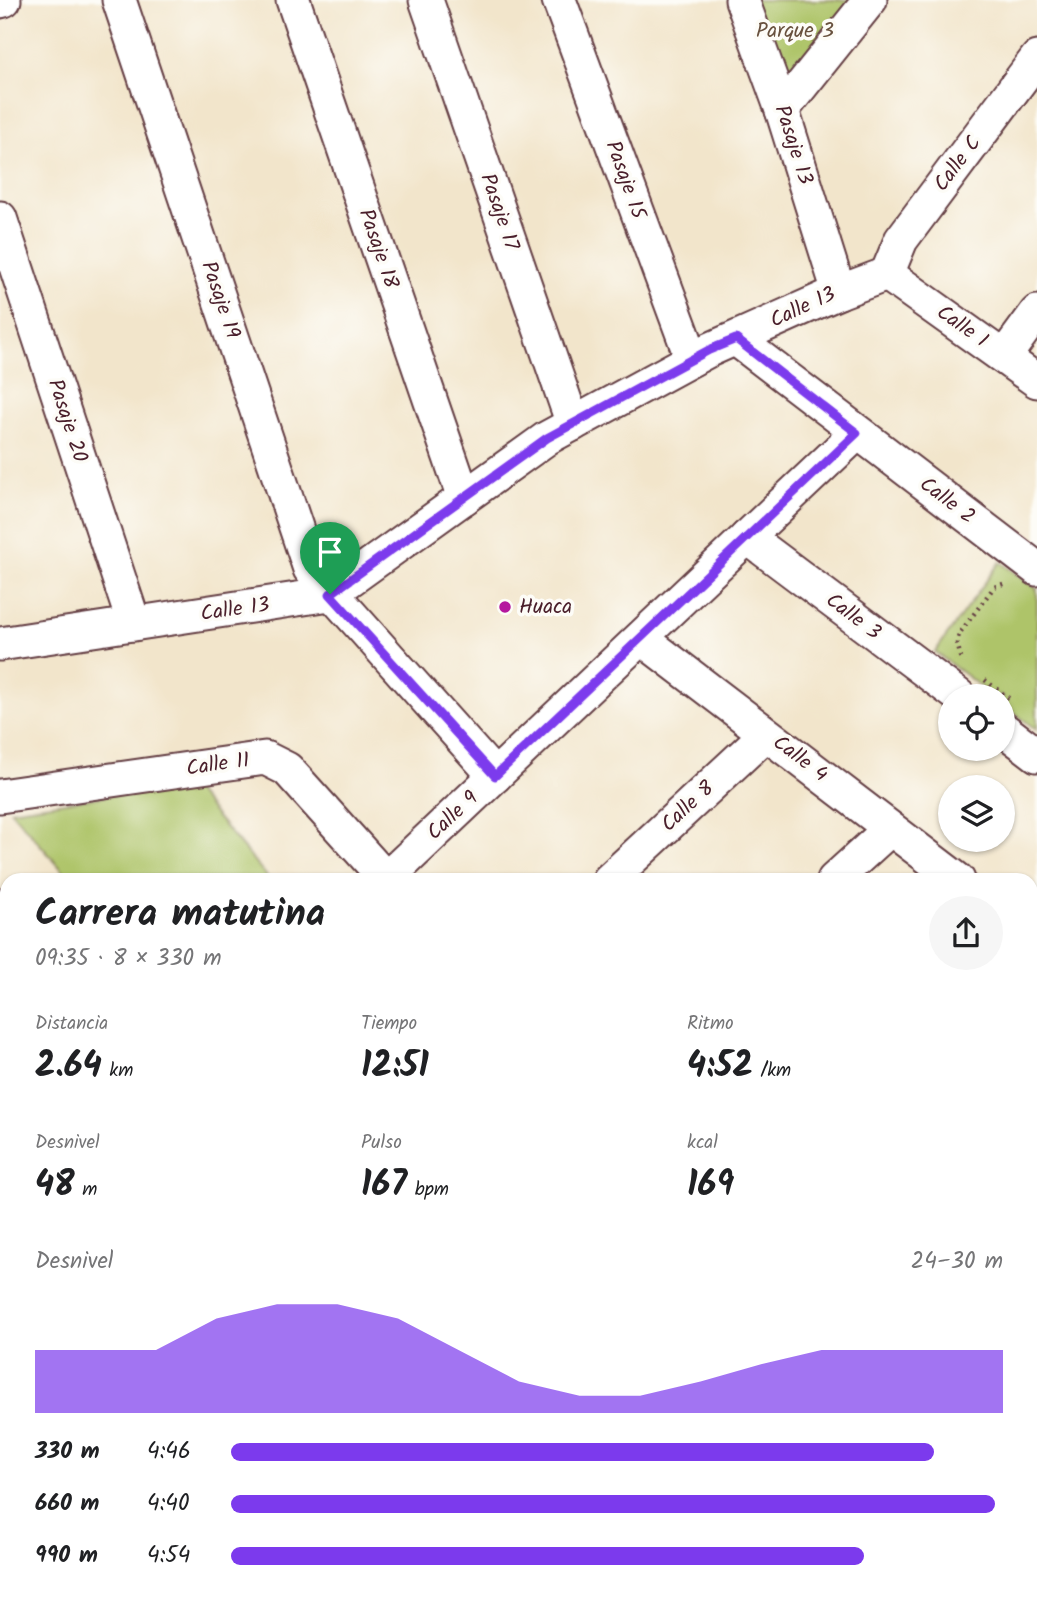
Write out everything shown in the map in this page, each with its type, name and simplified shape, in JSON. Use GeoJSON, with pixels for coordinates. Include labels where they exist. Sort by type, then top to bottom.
{"type":"FeatureCollection","features":[{"type":"Feature","properties":{"kind":"street","name":"Pasaje 19"},"geometry":{"type":"LineString","coordinates":[[119,0],[310,569],[495,776]]}},
{"type":"Feature","properties":{"kind":"street","name":"Pasaje 18"},"geometry":{"type":"LineString","coordinates":[[293,0],[464,498]]}},
{"type":"Feature","properties":{"kind":"street","name":"Pasaje 17"},"geometry":{"type":"LineString","coordinates":[[426,0],[573,424]]}},
{"type":"Feature","properties":{"kind":"street","name":"Pasaje 15"},"geometry":{"type":"LineString","coordinates":[[559,0],[692,359]]}},
{"type":"Feature","properties":{"kind":"street","name":"Pasaje 13"},"geometry":{"type":"LineString","coordinates":[[742,0],[782,110],[839,292]]}},
{"type":"Feature","properties":{"kind":"street"},"geometry":{"type":"LineString","coordinates":[[782,110],[870,0]]}},
{"type":"Feature","properties":{"kind":"street","name":"Calle C"},"geometry":{"type":"LineString","coordinates":[[887,274],[901,240],[1037,58]]}},
{"type":"Feature","properties":{"kind":"street","name":"Pasaje 20"},"geometry":{"type":"LineString","coordinates":[[0,218],[134,624]]}},
{"type":"Feature","properties":{"kind":"street","name":"Calle 13"},"geometry":{"type":"LineString","coordinates":[[0,644],[330,594],[547,438],[692,359],[839,292],[887,274]]}},
{"type":"Feature","properties":{"kind":"street","name":"Calle 1"},"geometry":{"type":"LineString","coordinates":[[887,274],[1037,381]]}},
{"type":"Feature","properties":{"kind":"street"},"geometry":{"type":"LineString","coordinates":[[1004,357],[1037,312]]}},
{"type":"Feature","properties":{"kind":"street","name":"Calle 2"},"geometry":{"type":"LineString","coordinates":[[736,339],[857,433],[1025,576]]}},
{"type":"Feature","properties":{"kind":"street","name":"Calle 9"},"geometry":{"type":"LineString","coordinates":[[393,873],[857,433]]}},
{"type":"Feature","properties":{"kind":"street","name":"Calle 3"},"geometry":{"type":"LineString","coordinates":[[747,537],[967,678]]}},
{"type":"Feature","properties":{"kind":"street","name":"Calle 4"},"geometry":{"type":"LineString","coordinates":[[641,638],[949,873]]}},
{"type":"Feature","properties":{"kind":"street"},"geometry":{"type":"LineString","coordinates":[[1015,724],[1037,755]]}},
{"type":"Feature","properties":{"kind":"street","name":"Calle 8"},"geometry":{"type":"LineString","coordinates":[[617,873],[766,734]]}},
{"type":"Feature","properties":{"kind":"street","name":"Calle 11"},"geometry":{"type":"LineString","coordinates":[[0,796],[265,758],[287,769],[380,873]]}},
{"type":"Feature","properties":{"kind":"street"},"geometry":{"type":"LineString","coordinates":[[842,873],[890,829]]}},
{"type":"Feature","properties":{"kind":"path"},"geometry":{"type":"LineString","coordinates":[[967,678],[957,649],[959,634],[994,587],[1025,576]]}},
{"type":"Feature","properties":{"kind":"green space","name":"Parque 3"},"geometry":{"type":"Polygon","coordinates":[[[750,0],[861,0],[785,96],[750,0]]]}},
{"type":"Feature","properties":{"kind":"green space"},"geometry":{"type":"Polygon","coordinates":[[[1000,562],[1037,589],[1037,730],[1015,713],[1015,684],[977,684],[935,652],[1000,562]]]}},
{"type":"Feature","properties":{"kind":"green space"},"geometry":{"type":"Polygon","coordinates":[[[189,784],[264,873],[65,873],[10,810],[189,784]]]}},
{"type":"Feature","properties":{"kind":"place","name":"Huaca"},"geometry":{"type":"Point","coordinates":[505,607]}},
{"type":"Feature","properties":{"kind":"route"},"geometry":{"type":"LineString","coordinates":[[736,339],[857,433],[495,776],[330,594],[547,438],[709,350],[736,339]]}}]}
